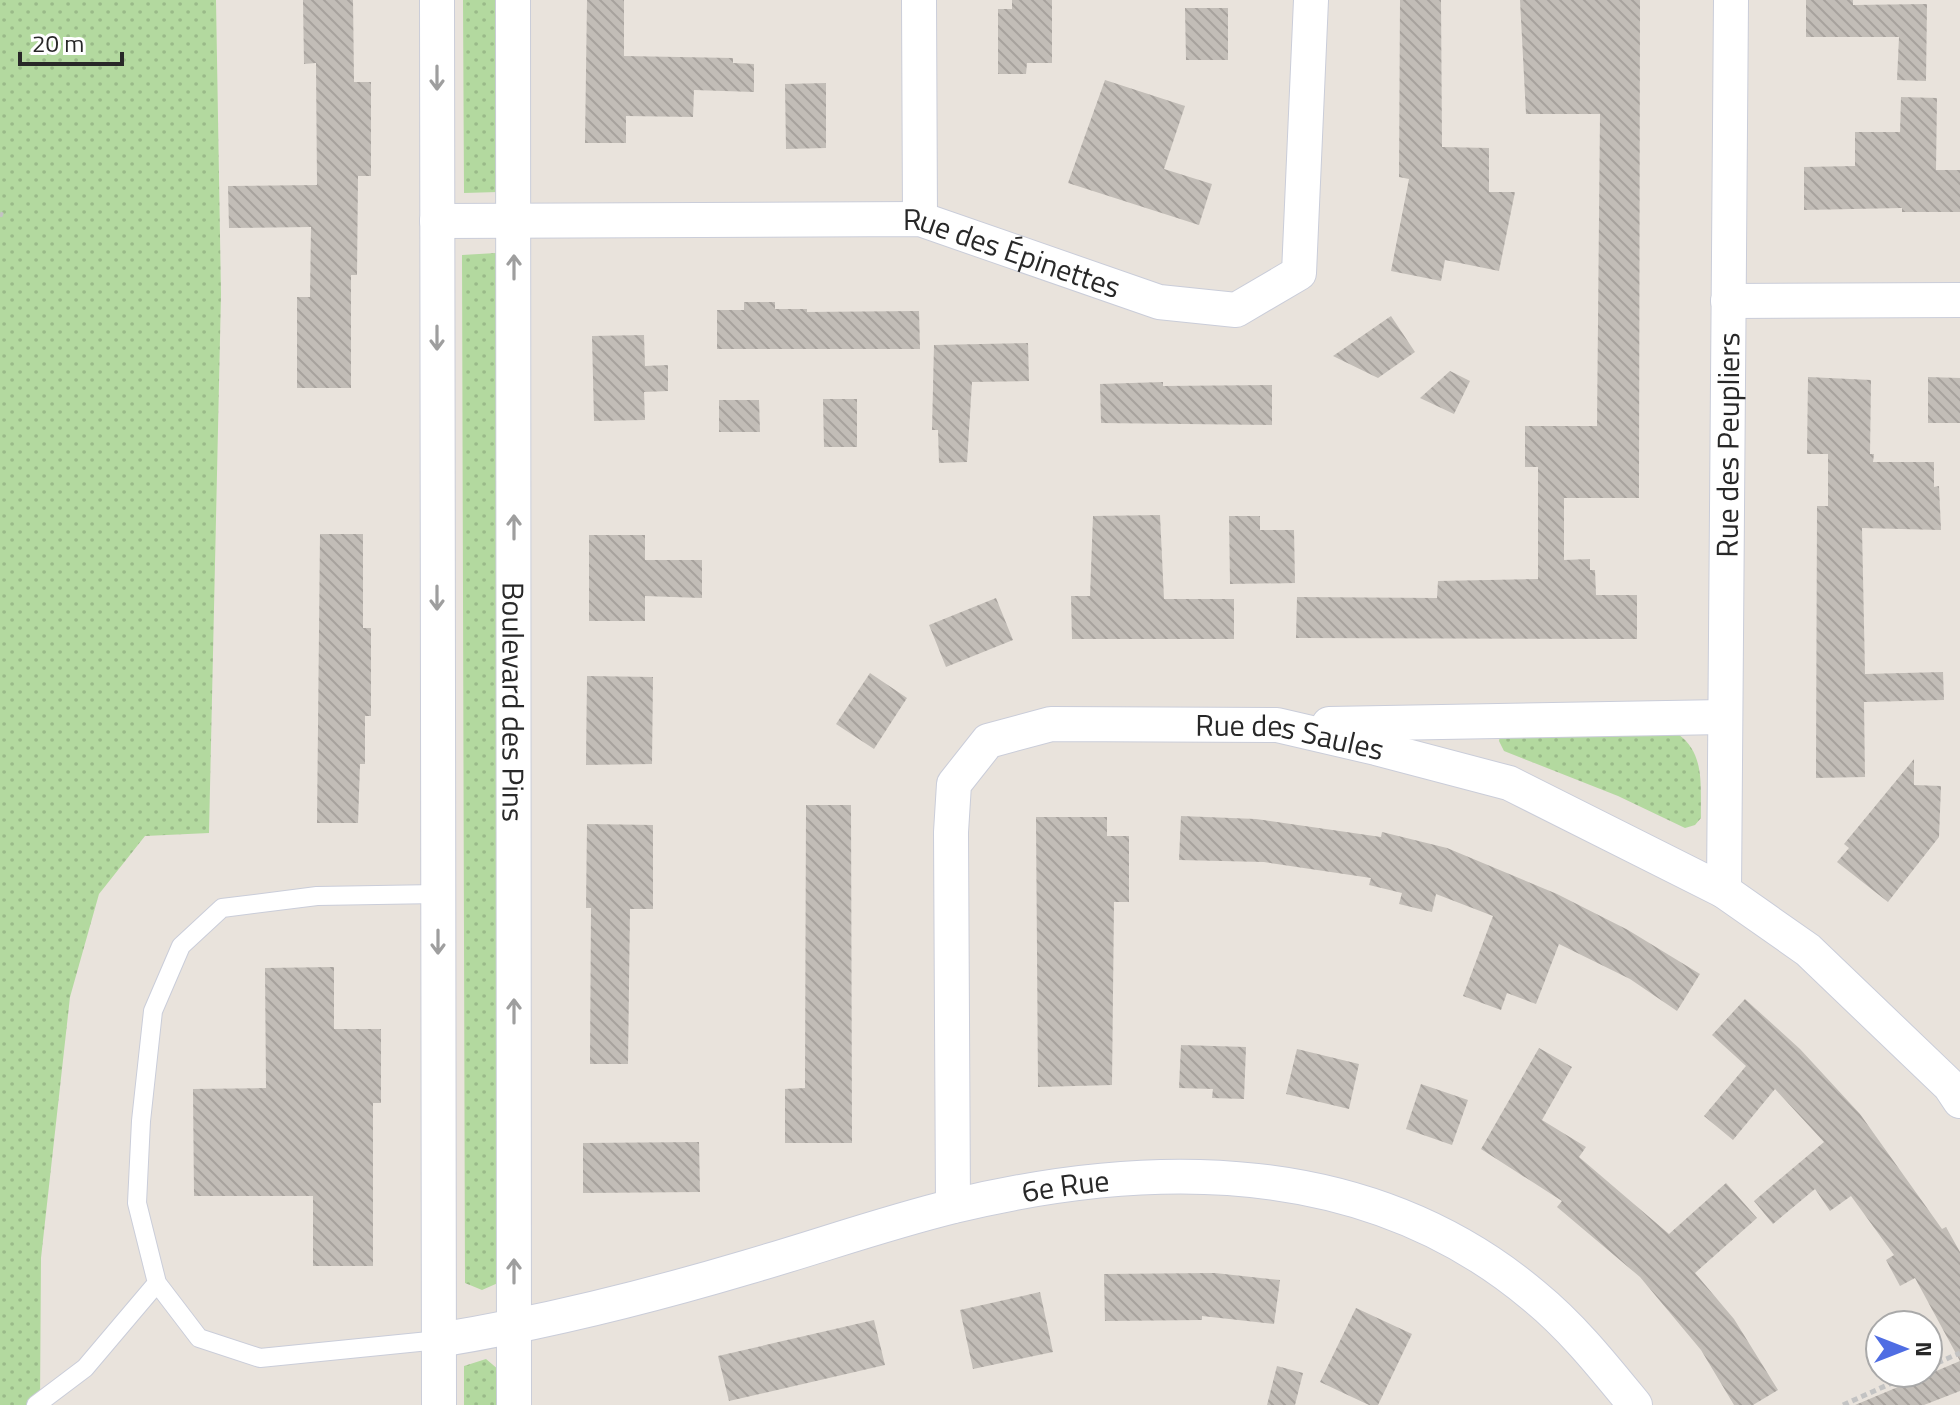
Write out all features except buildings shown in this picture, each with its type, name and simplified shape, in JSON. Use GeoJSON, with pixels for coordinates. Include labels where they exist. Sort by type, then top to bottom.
{"type":"FeatureCollection","features":[{"type":"Feature","properties":{"kind":"street"},"geometry":{"type":"LineString","coordinates":[[437,0],[439,1405]]}},
{"type":"Feature","properties":{"kind":"street","name":"Boulevard des Pins"},"geometry":{"type":"LineString","coordinates":[[513,0],[514,1405]]}},
{"type":"Feature","properties":{"kind":"street"},"geometry":{"type":"LineString","coordinates":[[919,0],[920,219]]}},
{"type":"Feature","properties":{"kind":"street","name":"Rue des Épinettes"},"geometry":{"type":"LineString","coordinates":[[437,221],[920,219],[1159,302],[1236,310],[1299,273],[1311,0]]}},
{"type":"Feature","properties":{"kind":"street","name":"Rue des Peupliers"},"geometry":{"type":"LineString","coordinates":[[1724,891],[1731,0]]}},
{"type":"Feature","properties":{"kind":"street"},"geometry":{"type":"LineString","coordinates":[[1728,301],[1960,300]]}},
{"type":"Feature","properties":{"kind":"street"},"geometry":{"type":"LineString","coordinates":[[1277,725],[1724,717]]}},
{"type":"Feature","properties":{"kind":"street","name":"Rue des Saules"},"geometry":{"type":"LineString","coordinates":[[953,1206],[951,832],[954,784],[988,741],[1051,724],[1277,725],[1509,783],[1724,891],[1808,950],[1950,1086],[1960,1101]]}},
{"type":"Feature","properties":{"kind":"street","name":"6e Rue"},"geometry":{"type":"LineString","coordinates":[[439,1340],[514,1328],[744,1269],[953,1206],[1059,1186],[1158,1176],[1234,1177],[1322,1189],[1374,1205],[1457,1242],[1532,1294],[1581,1338],[1635,1405]]}},
{"type":"Feature","properties":{"kind":"lane"},"geometry":{"type":"LineString","coordinates":[[438,894],[317,896],[222,908],[181,946],[153,1011],[141,1121],[137,1203],[157,1283],[199,1338],[260,1358],[439,1340]]}},
{"type":"Feature","properties":{"kind":"lane"},"geometry":{"type":"LineString","coordinates":[[36,1405],[85,1368],[157,1283]]}},
{"type":"Feature","properties":{"kind":"path"},"geometry":{"type":"LineString","coordinates":[[1843,1405],[1878,1389]]}},
{"type":"Feature","properties":{"kind":"green space"},"geometry":{"type":"Polygon","coordinates":[[[0,0],[216,0],[221,294],[209,833],[145,836],[99,894],[70,997],[41,1258],[40,1405],[0,1405],[0,0]]]}},
{"type":"Feature","properties":{"kind":"green space"},"geometry":{"type":"Polygon","coordinates":[[[463,0],[497,0],[498,192],[464,193],[463,0]]]}},
{"type":"Feature","properties":{"kind":"green space"},"geometry":{"type":"Polygon","coordinates":[[[496,253],[498,1283],[482,1290],[465,1283],[462,255],[496,253]]]}},
{"type":"Feature","properties":{"kind":"green space"},"geometry":{"type":"Polygon","coordinates":[[[1678,734],[1693,751],[1701,784],[1701,818],[1695,825],[1685,828],[1618,796],[1504,751],[1499,741],[1500,735],[1678,734]]]}},
{"type":"Feature","properties":{"kind":"green space"},"geometry":{"type":"Polygon","coordinates":[[[486,1359],[499,1370],[499,1405],[464,1405],[464,1366],[486,1359]]]}}]}
